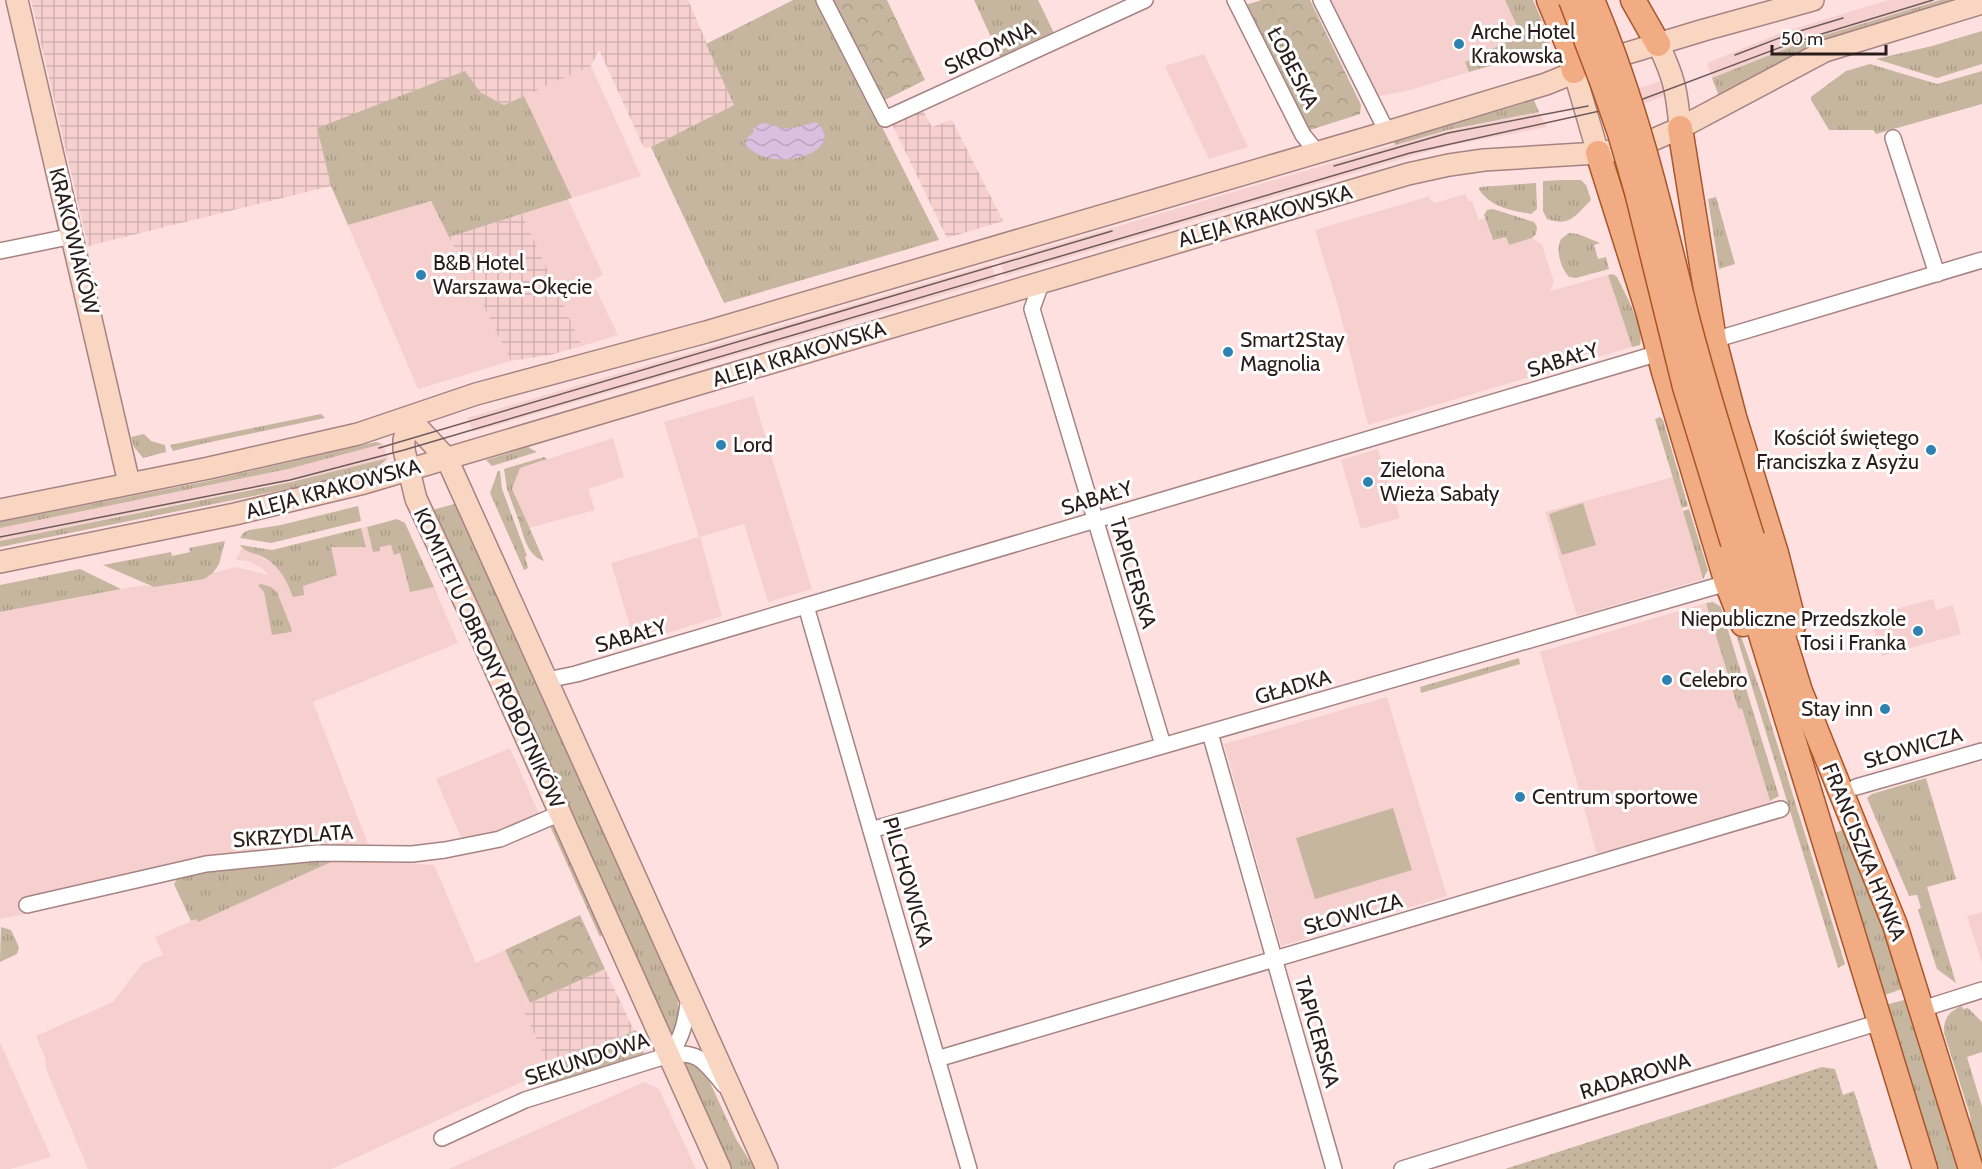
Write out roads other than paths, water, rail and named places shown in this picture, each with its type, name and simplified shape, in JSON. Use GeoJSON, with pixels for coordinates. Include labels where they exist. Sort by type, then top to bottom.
{"type":"FeatureCollection","features":[{"type":"Feature","properties":{"kind":"main road","name":"KRAKOWIAKÓW"},"geometry":{"type":"LineString","coordinates":[[17,0],[74,236],[129,483]]}},
{"type":"Feature","properties":{"kind":"main road"},"geometry":{"type":"LineString","coordinates":[[1549,0],[1568,45],[1598,153],[1648,311],[1727,583],[1792,736]]}},
{"type":"Feature","properties":{"kind":"main road"},"geometry":{"type":"LineString","coordinates":[[1571,0],[1604,84],[1623,143],[1640,202],[1685,387],[1742,540]]}},
{"type":"Feature","properties":{"kind":"main road"},"geometry":{"type":"LineString","coordinates":[[1592,0],[1621,75],[1656,187],[1742,540]]}},
{"type":"Feature","properties":{"kind":"main road"},"geometry":{"type":"LineString","coordinates":[[1634,0],[1658,44],[1677,88],[1680,128],[1714,340],[1791,610],[1802,658],[1806,706]]}},
{"type":"Feature","properties":{"kind":"main road"},"geometry":{"type":"LineString","coordinates":[[0,510],[358,434],[476,394],[706,332],[1387,132],[1546,84],[1574,71],[1658,44],[1813,0]]}},
{"type":"Feature","properties":{"kind":"main road"},"geometry":{"type":"LineString","coordinates":[[1680,128],[1825,51],[1982,3]]}},
{"type":"Feature","properties":{"kind":"main road","name":"ALEJA KRAKOWSKA"},"geometry":{"type":"LineString","coordinates":[[0,562],[235,514],[364,483],[1415,172],[1484,160],[1598,153],[1637,147],[1680,128]]}},
{"type":"Feature","properties":{"kind":"main road","name":"KOMITETU OBRONY ROBOTNIKÓW"},"geometry":{"type":"LineString","coordinates":[[410,418],[447,459],[767,1169]]}},
{"type":"Feature","properties":{"kind":"main road","name":"KOMITETU OBRONY ROBOTNIKÓW"},"geometry":{"type":"LineString","coordinates":[[410,418],[404,440],[408,470],[416,499],[561,813],[720,1169]]}},
{"type":"Feature","properties":{"kind":"main road","name":"FRANCISZKA HYNKA"},"geometry":{"type":"LineString","coordinates":[[1742,540],[1806,706],[1885,896],[1971,1169]]}},
{"type":"Feature","properties":{"kind":"main road","name":"FRANCISZKA HYNKA"},"geometry":{"type":"LineString","coordinates":[[1742,540],[1792,736],[1925,1169]]}},
{"type":"Feature","properties":{"kind":"street","name":"SKROMNA"},"geometry":{"type":"LineString","coordinates":[[824,0],[885,119],[1145,0]]}},
{"type":"Feature","properties":{"kind":"street","name":"ŁOBESKA"},"geometry":{"type":"LineString","coordinates":[[1235,0],[1303,135],[1317,152]]}},
{"type":"Feature","properties":{"kind":"street"},"geometry":{"type":"LineString","coordinates":[[1322,0],[1387,132]]}},
{"type":"Feature","properties":{"kind":"street"},"geometry":{"type":"LineString","coordinates":[[1893,138],[1937,274]]}},
{"type":"Feature","properties":{"kind":"street"},"geometry":{"type":"LineString","coordinates":[[0,252],[74,236]]}},
{"type":"Feature","properties":{"kind":"street"},"geometry":{"type":"LineString","coordinates":[[1714,340],[1982,261]]}},
{"type":"Feature","properties":{"kind":"street"},"geometry":{"type":"LineString","coordinates":[[1010,291],[1032,309],[1042,281]]}},
{"type":"Feature","properties":{"kind":"street","name":"TAPICERSKA"},"geometry":{"type":"LineString","coordinates":[[1032,309],[1163,746]]}},
{"type":"Feature","properties":{"kind":"street","name":"SABAŁY"},"geometry":{"type":"LineString","coordinates":[[547,680],[573,675],[1659,353]]}},
{"type":"Feature","properties":{"kind":"street","name":"GŁADKA"},"geometry":{"type":"LineString","coordinates":[[871,830],[1727,583]]}},
{"type":"Feature","properties":{"kind":"street","name":"PILCHOWICKA"},"geometry":{"type":"LineString","coordinates":[[806,606],[969,1169]]}},
{"type":"Feature","properties":{"kind":"street","name":"TAPICERSKA"},"geometry":{"type":"LineString","coordinates":[[1210,733],[1334,1169]]}},
{"type":"Feature","properties":{"kind":"street","name":"SŁOWICZA"},"geometry":{"type":"LineString","coordinates":[[1856,787],[1982,751]]}},
{"type":"Feature","properties":{"kind":"street","name":"SŁOWICZA"},"geometry":{"type":"LineString","coordinates":[[937,1059],[1781,809]]}},
{"type":"Feature","properties":{"kind":"street","name":"SKRZYDLATA"},"geometry":{"type":"LineString","coordinates":[[27,905],[206,864],[317,853],[412,854],[445,849],[500,839],[561,813]]}},
{"type":"Feature","properties":{"kind":"street"},"geometry":{"type":"LineString","coordinates":[[1922,1009],[1982,990]]}},
{"type":"Feature","properties":{"kind":"street"},"geometry":{"type":"LineString","coordinates":[[669,1055],[679,1041],[689,997]]}},
{"type":"Feature","properties":{"kind":"street","name":"RADAROWA"},"geometry":{"type":"LineString","coordinates":[[1402,1169],[1880,1022]]}},
{"type":"Feature","properties":{"kind":"street","name":"SEKUNDOWA"},"geometry":{"type":"LineString","coordinates":[[442,1138],[525,1100],[684,1052],[696,1056],[734,1097]]}},
{"type":"Feature","properties":{"kind":"water"},"geometry":{"type":"Polygon","coordinates":[[[816,122],[824,133],[823,142],[815,150],[803,156],[772,159],[757,154],[745,144],[747,138],[753,133],[754,127],[763,123],[785,128],[816,122]]]}},
{"type":"Feature","properties":{"kind":"tram line"},"geometry":{"type":"LineString","coordinates":[[0,537],[290,480],[404,450],[1410,153],[1627,105],[1792,43],[1933,0]]}},
{"type":"Feature","properties":{"kind":"tram line"},"geometry":{"type":"LineString","coordinates":[[1735,55],[1790,34],[1843,18]]}},
{"type":"Feature","properties":{"kind":"tram line"},"geometry":{"type":"LineString","coordinates":[[1334,166],[1448,133],[1588,106]]}},
{"type":"Feature","properties":{"kind":"tram line"},"geometry":{"type":"LineString","coordinates":[[379,448],[1112,231]]}},
{"type":"Feature","properties":{"kind":"place","name":"Arche Hotel Krakowska"},"geometry":{"type":"Point","coordinates":[1459,44]}},
{"type":"Feature","properties":{"kind":"place","name":"B&B Hotel Warszawa-Okęcie"},"geometry":{"type":"Point","coordinates":[421,275]}},
{"type":"Feature","properties":{"kind":"place","name":"Smart2Stay Magnolia"},"geometry":{"type":"Point","coordinates":[1228,352]}},
{"type":"Feature","properties":{"kind":"place","name":"Lord"},"geometry":{"type":"Point","coordinates":[721,445]}},
{"type":"Feature","properties":{"kind":"place","name":"Kościół świętego Franciszka z Asyżu"},"geometry":{"type":"Point","coordinates":[1931,450]}},
{"type":"Feature","properties":{"kind":"place","name":"Zielona Wieża Sabały"},"geometry":{"type":"Point","coordinates":[1368,482]}},
{"type":"Feature","properties":{"kind":"place","name":"Niepubliczne Przedszkole Tosi i Franka"},"geometry":{"type":"Point","coordinates":[1918,631]}},
{"type":"Feature","properties":{"kind":"place","name":"Celebro"},"geometry":{"type":"Point","coordinates":[1667,680]}},
{"type":"Feature","properties":{"kind":"place","name":"Stay inn"},"geometry":{"type":"Point","coordinates":[1885,709]}},
{"type":"Feature","properties":{"kind":"place","name":"Centrum sportowe"},"geometry":{"type":"Point","coordinates":[1520,797]}}]}
